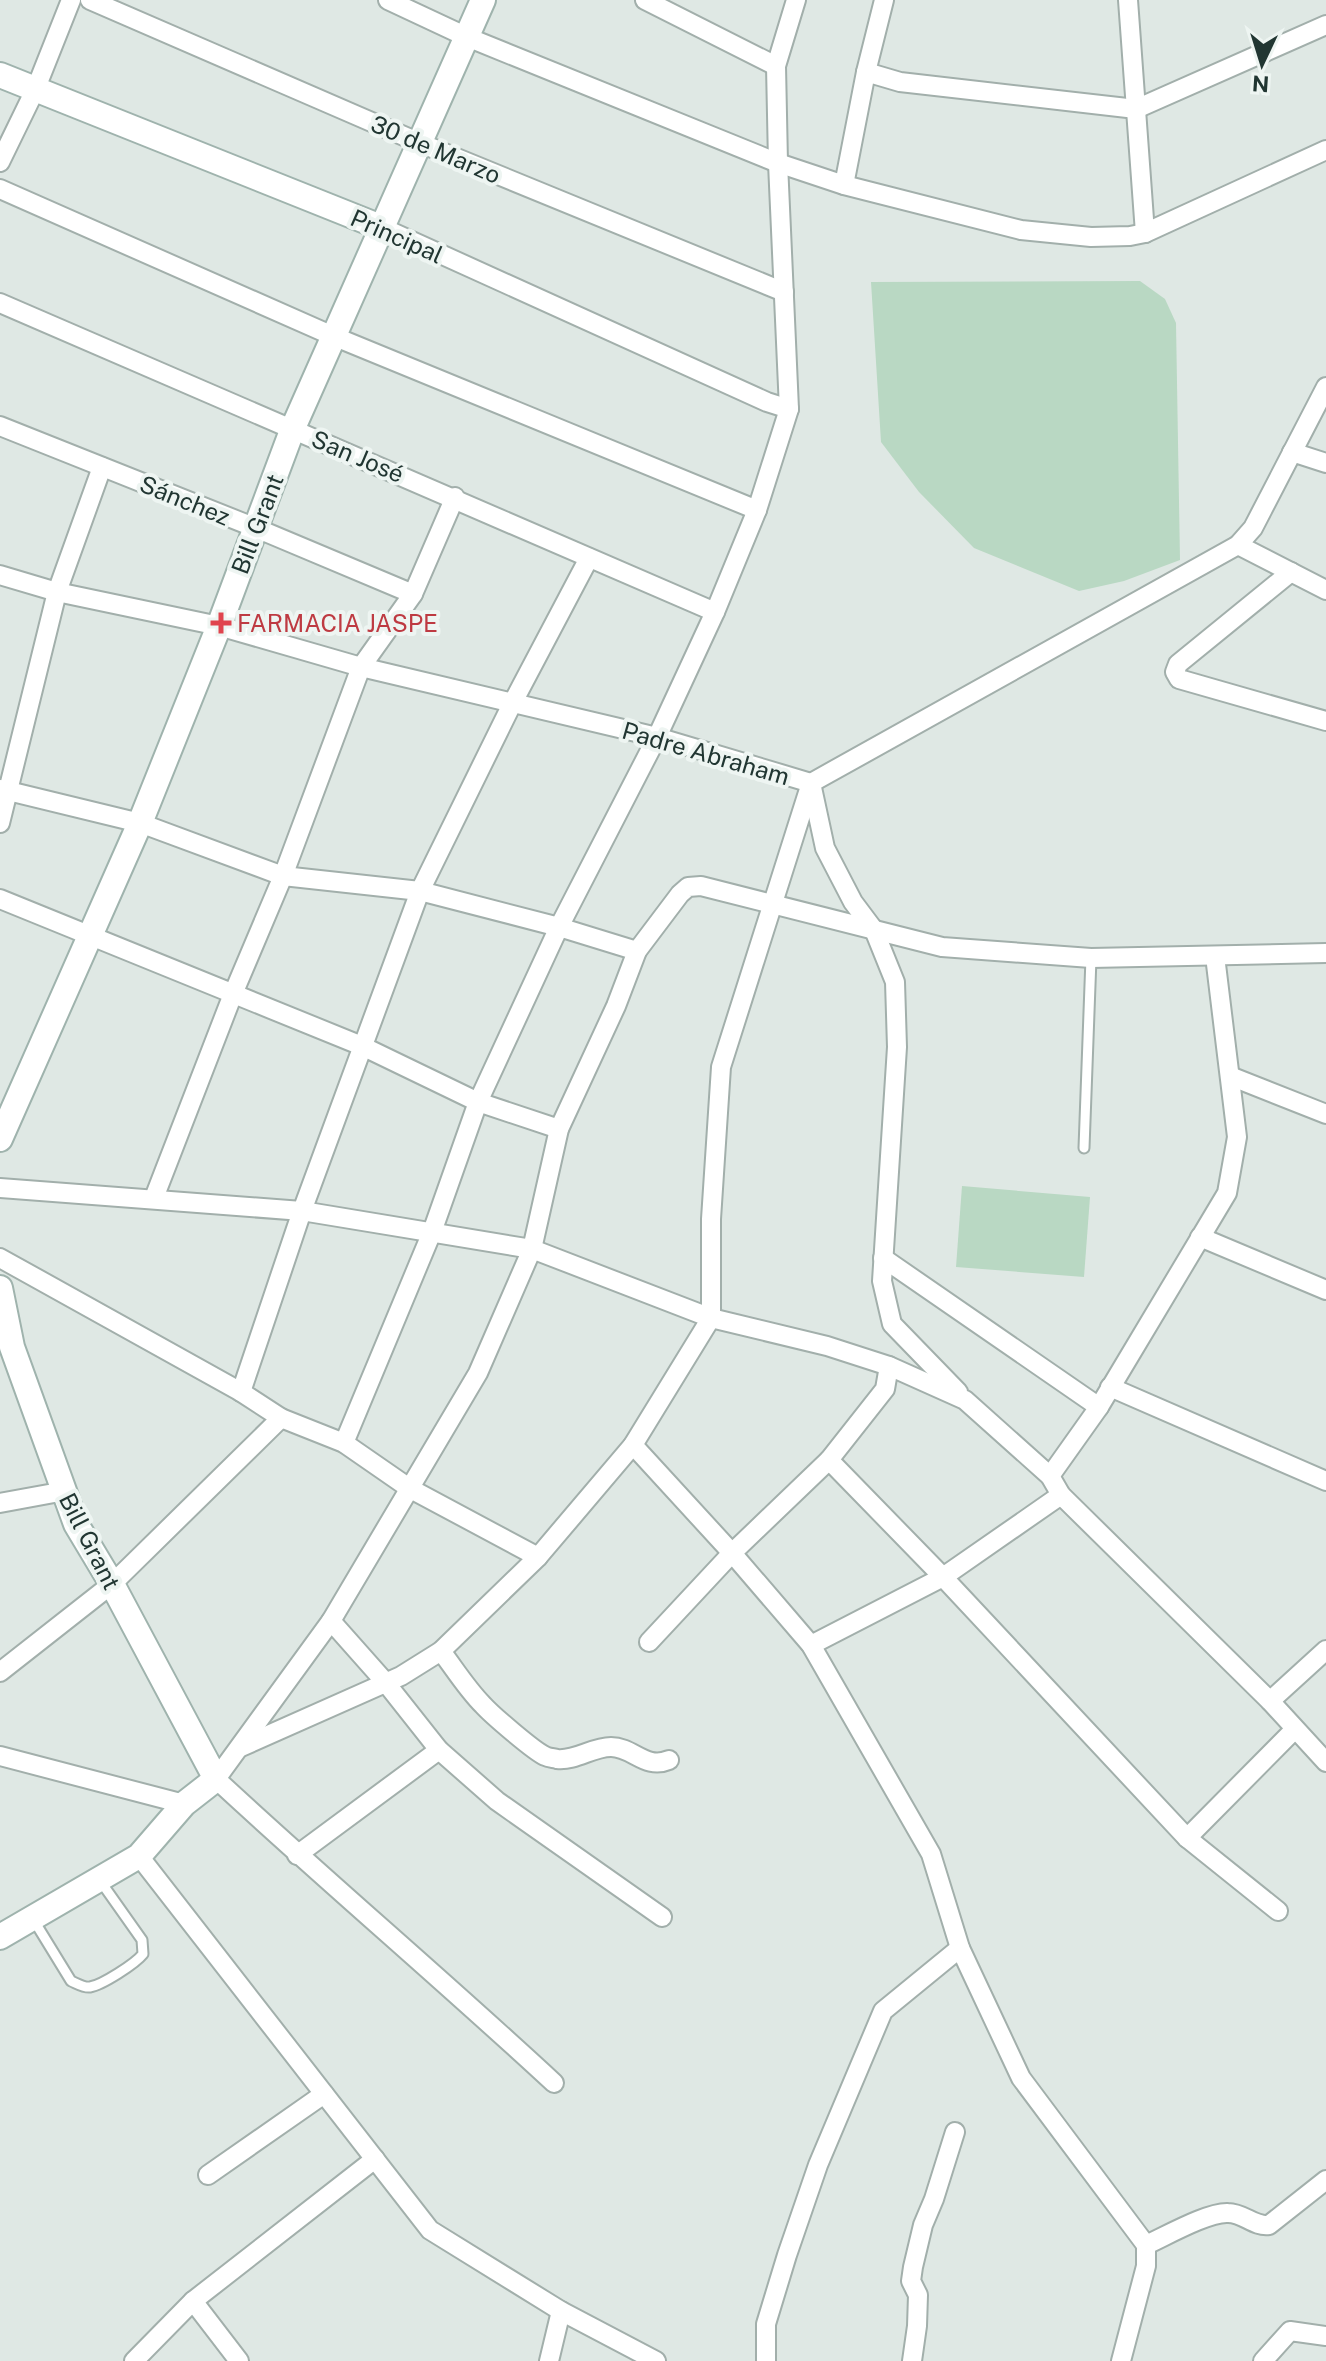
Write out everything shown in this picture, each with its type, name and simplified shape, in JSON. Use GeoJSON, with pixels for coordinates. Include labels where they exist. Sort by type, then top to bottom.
{"type":"FeatureCollection","features":[{"type":"Feature","properties":{"kind":"street"},"geometry":{"type":"LineString","coordinates":[[0,162],[36,88],[71,0]]}},
{"type":"Feature","properties":{"kind":"street","name":"30 de Marzo"},"geometry":{"type":"LineString","coordinates":[[90,0],[420,143],[784,292]]}},
{"type":"Feature","properties":{"kind":"street"},"geometry":{"type":"LineString","coordinates":[[388,0],[467,37],[778,163],[844,185],[1021,230],[1091,237],[1145,233],[1326,150]]}},
{"type":"Feature","properties":{"kind":"street","name":"Bill Grant"},"geometry":{"type":"LineString","coordinates":[[0,1139],[140,823],[219,626],[293,428],[483,0]]}},
{"type":"Feature","properties":{"kind":"street"},"geometry":{"type":"LineString","coordinates":[[645,0],[776,66]]}},
{"type":"Feature","properties":{"kind":"street"},"geometry":{"type":"LineString","coordinates":[[344,1443],[432,1232],[478,1102],[559,927],[657,737],[715,612],[757,510],[789,409],[776,66],[796,0]]}},
{"type":"Feature","properties":{"kind":"street"},"geometry":{"type":"LineString","coordinates":[[844,185],[884,0]]}},
{"type":"Feature","properties":{"kind":"street"},"geometry":{"type":"LineString","coordinates":[[1128,0],[1145,233]]}},
{"type":"Feature","properties":{"kind":"street"},"geometry":{"type":"LineString","coordinates":[[866,72],[900,82],[1136,109],[1326,25]]}},
{"type":"Feature","properties":{"kind":"street","name":"Principal"},"geometry":{"type":"LineString","coordinates":[[0,75],[383,228],[767,402],[789,409]]}},
{"type":"Feature","properties":{"kind":"street"},"geometry":{"type":"LineString","coordinates":[[0,189],[333,336],[757,510]]}},
{"type":"Feature","properties":{"kind":"street","name":"San José"},"geometry":{"type":"LineString","coordinates":[[0,303],[455,497],[715,612]]}},
{"type":"Feature","properties":{"kind":"street"},"geometry":{"type":"LineString","coordinates":[[239,1748],[401,1676],[441,1651],[538,1557],[633,1445],[711,1318],[711,1219],[721,1067],[811,783],[1238,545],[1253,528],[1326,387]]}},
{"type":"Feature","properties":{"kind":"street","name":"Sánchez"},"geometry":{"type":"LineString","coordinates":[[0,426],[413,594]]}},
{"type":"Feature","properties":{"kind":"street"},"geometry":{"type":"LineString","coordinates":[[1292,452],[1326,463]]}},
{"type":"Feature","properties":{"kind":"street"},"geometry":{"type":"LineString","coordinates":[[0,823],[4,790],[57,592],[102,467]]}},
{"type":"Feature","properties":{"kind":"street"},"geometry":{"type":"LineString","coordinates":[[154,1198],[233,994],[283,876],[361,667],[413,594],[455,497]]}},
{"type":"Feature","properties":{"kind":"street"},"geometry":{"type":"LineString","coordinates":[[1238,545],[1326,590]]}},
{"type":"Feature","properties":{"kind":"street"},"geometry":{"type":"LineString","coordinates":[[241,1392],[302,1211],[420,891],[512,704],[589,558]]}},
{"type":"Feature","properties":{"kind":"street"},"geometry":{"type":"LineString","coordinates":[[1291,572],[1178,664],[1175,672],[1179,679],[1326,721]]}},
{"type":"Feature","properties":{"kind":"street","name":"Padre Abraham"},"geometry":{"type":"LineString","coordinates":[[0,575],[57,592],[219,626],[361,667],[657,737],[811,783],[825,848],[853,902],[874,930],[895,982],[897,1047],[882,1281],[892,1324],[965,1400]]}},
{"type":"Feature","properties":{"kind":"street"},"geometry":{"type":"LineString","coordinates":[[4,790],[140,823],[283,876],[420,891],[637,951]]}},
{"type":"Feature","properties":{"kind":"street"},"geometry":{"type":"LineString","coordinates":[[0,1937],[139,1856],[184,1804],[216,1779],[331,1621],[478,1373],[532,1249],[559,1129],[616,1006],[637,951],[688,887],[701,886],[942,947],[1091,958],[1326,953]]}},
{"type":"Feature","properties":{"kind":"street"},"geometry":{"type":"LineString","coordinates":[[0,899],[362,1046],[478,1102],[559,1129]]}},
{"type":"Feature","properties":{"kind":"street"},"geometry":{"type":"LineString","coordinates":[[1050,1476],[1099,1407],[1227,1193],[1237,1137],[1215,956]]}},
{"type":"Feature","properties":{"kind":"street"},"geometry":{"type":"LineString","coordinates":[[1230,1076],[1326,1114]]}},
{"type":"Feature","properties":{"kind":"street"},"geometry":{"type":"LineString","coordinates":[[0,1188],[302,1211],[532,1249],[711,1318],[827,1346],[889,1366],[965,1400],[1050,1476],[1061,1495],[1270,1701],[1326,1762]]}},
{"type":"Feature","properties":{"kind":"street"},"geometry":{"type":"LineString","coordinates":[[1200,1237],[1326,1290]]}},
{"type":"Feature","properties":{"kind":"street"},"geometry":{"type":"LineString","coordinates":[[0,1258],[241,1392],[281,1418],[344,1443],[409,1488],[538,1557]]}},
{"type":"Feature","properties":{"kind":"street"},"geometry":{"type":"LineString","coordinates":[[883,1258],[1099,1407]]}},
{"type":"Feature","properties":{"kind":"street","name":"Bill Grant"},"geometry":{"type":"LineString","coordinates":[[0,1288],[6,1343],[76,1524],[112,1584],[216,1779]]}},
{"type":"Feature","properties":{"kind":"street"},"geometry":{"type":"LineString","coordinates":[[649,1642],[732,1553],[829,1460],[885,1389],[889,1366]]}},
{"type":"Feature","properties":{"kind":"street"},"geometry":{"type":"LineString","coordinates":[[1110,1387],[1326,1481]]}},
{"type":"Feature","properties":{"kind":"street"},"geometry":{"type":"LineString","coordinates":[[0,1672],[112,1584],[281,1418]]}},
{"type":"Feature","properties":{"kind":"street"},"geometry":{"type":"LineString","coordinates":[[633,1445],[811,1645],[931,1854],[960,1948],[1021,2078],[1146,2245],[1146,2266],[1121,2361]]}},
{"type":"Feature","properties":{"kind":"street"},"geometry":{"type":"LineString","coordinates":[[829,1460],[1187,1838],[1278,1911]]}},
{"type":"Feature","properties":{"kind":"street"},"geometry":{"type":"LineString","coordinates":[[0,1503],[65,1491]]}},
{"type":"Feature","properties":{"kind":"street"},"geometry":{"type":"LineString","coordinates":[[811,1645],[943,1577],[1061,1495]]}},
{"type":"Feature","properties":{"kind":"street"},"geometry":{"type":"LineString","coordinates":[[331,1621],[439,1750],[497,1801],[662,1917]]}},
{"type":"Feature","properties":{"kind":"street"},"geometry":{"type":"LineString","coordinates":[[1270,1701],[1326,1650]]}},
{"type":"Feature","properties":{"kind":"street"},"geometry":{"type":"LineString","coordinates":[[441,1651],[482,1704],[544,1756],[572,1758],[610,1747],[622,1748],[647,1762],[660,1764],[669,1760]]}},
{"type":"Feature","properties":{"kind":"street"},"geometry":{"type":"LineString","coordinates":[[1187,1838],[1294,1730]]}},
{"type":"Feature","properties":{"kind":"street"},"geometry":{"type":"LineString","coordinates":[[297,1855],[439,1750]]}},
{"type":"Feature","properties":{"kind":"street"},"geometry":{"type":"LineString","coordinates":[[0,1756],[184,1804]]}},
{"type":"Feature","properties":{"kind":"street"},"geometry":{"type":"LineString","coordinates":[[216,1779],[554,2083]]}},
{"type":"Feature","properties":{"kind":"street"},"geometry":{"type":"LineString","coordinates":[[139,1856],[430,2230],[561,2311],[656,2361]]}},
{"type":"Feature","properties":{"kind":"street"},"geometry":{"type":"LineString","coordinates":[[766,2361],[766,2324],[787,2255],[818,2165],[883,2011],[960,1948]]}},
{"type":"Feature","properties":{"kind":"street"},"geometry":{"type":"LineString","coordinates":[[208,2175],[324,2094]]}},
{"type":"Feature","properties":{"kind":"street"},"geometry":{"type":"LineString","coordinates":[[912,2361],[918,2295],[911,2281],[913,2267],[923,2225],[955,2132]]}},
{"type":"Feature","properties":{"kind":"street"},"geometry":{"type":"LineString","coordinates":[[134,2361],[193,2301],[375,2159]]}},
{"type":"Feature","properties":{"kind":"street"},"geometry":{"type":"LineString","coordinates":[[1146,2245],[1200,2220],[1226,2212],[1241,2215],[1262,2226],[1269,2225],[1326,2180]]}},
{"type":"Feature","properties":{"kind":"street"},"geometry":{"type":"LineString","coordinates":[[193,2301],[239,2361]]}},
{"type":"Feature","properties":{"kind":"street"},"geometry":{"type":"LineString","coordinates":[[549,2361],[561,2311]]}},
{"type":"Feature","properties":{"kind":"street"},"geometry":{"type":"LineString","coordinates":[[1263,2361],[1290,2331],[1326,2336]]}},
{"type":"Feature","properties":{"kind":"lane"},"geometry":{"type":"LineString","coordinates":[[1084,1148],[1091,958]]}},
{"type":"Feature","properties":{"kind":"lane"},"geometry":{"type":"LineString","coordinates":[[32,1918],[71,1981],[90,1987],[134,1964],[143,1954],[142,1940],[99,1879]]}},
{"type":"Feature","properties":{"kind":"green space"},"geometry":{"type":"Polygon","coordinates":[[[1140,281],[1165,299],[1176,323],[1180,560],[1124,581],[1079,591],[974,548],[919,492],[881,442],[871,282],[1140,281]]]}},
{"type":"Feature","properties":{"kind":"green space"},"geometry":{"type":"Polygon","coordinates":[[[962,1186],[1090,1197],[1084,1277],[956,1267],[962,1186]]]}},
{"type":"Feature","properties":{"kind":"place","name":"FARMACIA JASPE"},"geometry":{"type":"Point","coordinates":[221,623]}}]}
